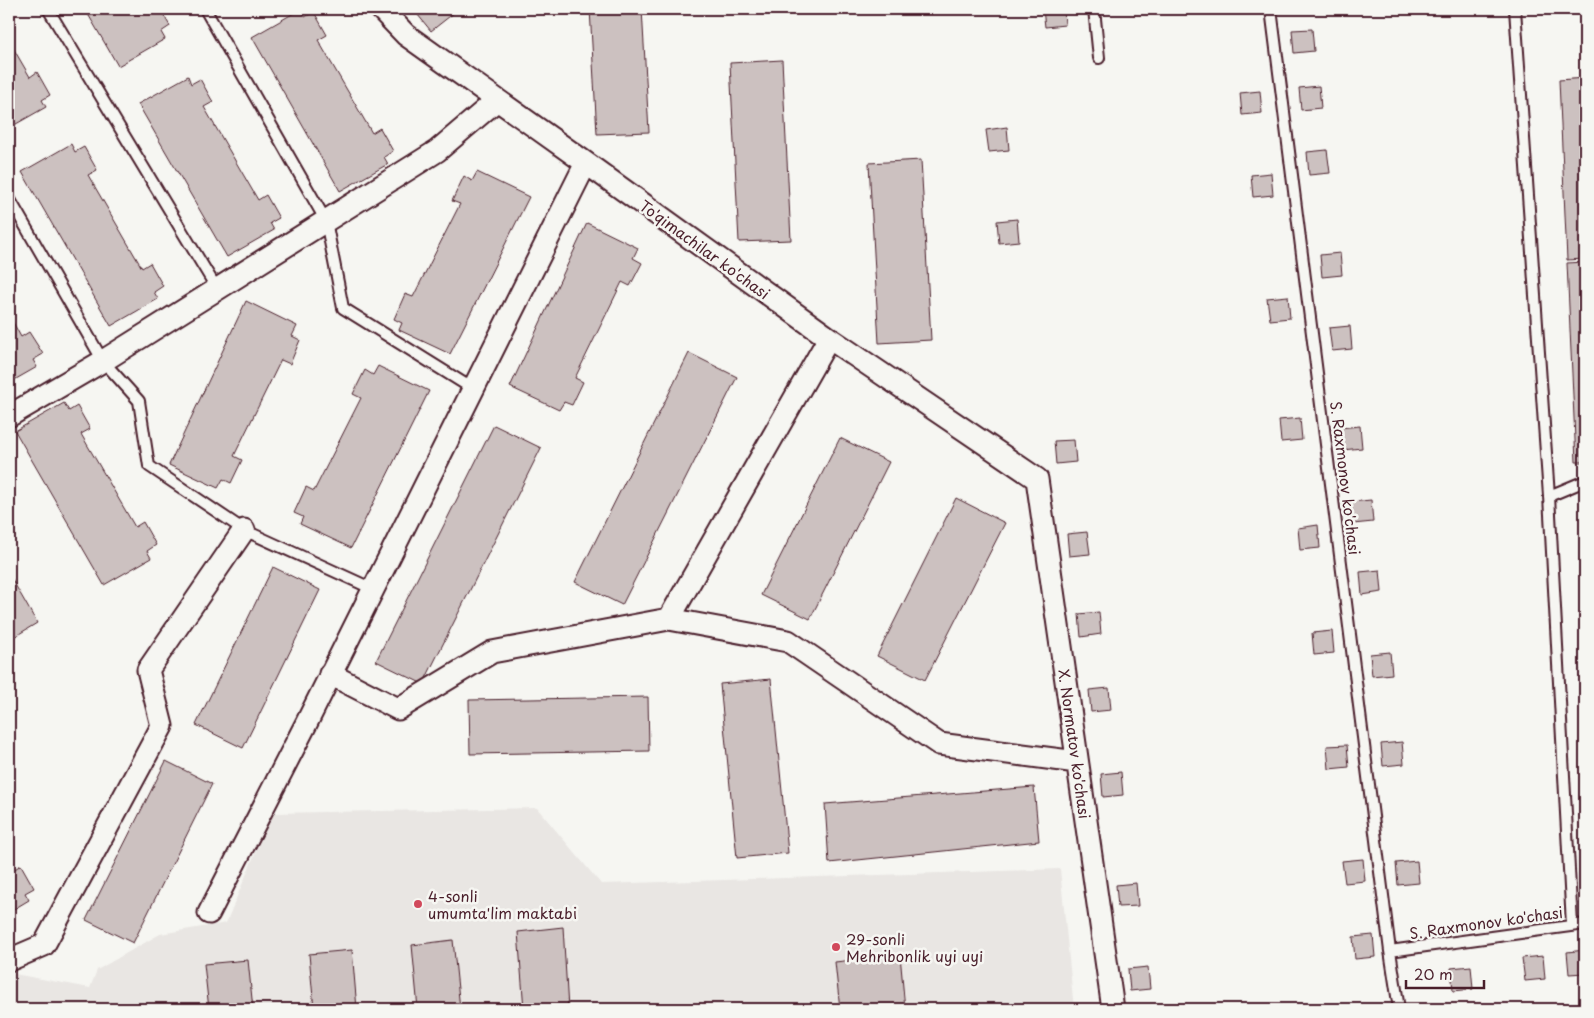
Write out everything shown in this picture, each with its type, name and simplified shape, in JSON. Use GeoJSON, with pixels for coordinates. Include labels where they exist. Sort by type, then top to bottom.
{"type":"FeatureCollection","features":[{"type":"Feature","properties":{"kind":"street","name":"To'qimachilar ko'chasi"},"geometry":{"type":"LineString","coordinates":[[381,9],[406,35],[829,338],[1037,479]]}},
{"type":"Feature","properties":{"kind":"street"},"geometry":{"type":"LineString","coordinates":[[9,416],[103,361],[437,151],[498,100]]}},
{"type":"Feature","properties":{"kind":"street"},"geometry":{"type":"LineString","coordinates":[[209,913],[586,163]]}},
{"type":"Feature","properties":{"kind":"street"},"geometry":{"type":"LineString","coordinates":[[670,619],[829,338]]}},
{"type":"Feature","properties":{"kind":"street","name":"X. Normatov ko'chasi"},"geometry":{"type":"LineString","coordinates":[[1037,479],[1113,1009]]}},
{"type":"Feature","properties":{"kind":"street"},"geometry":{"type":"LineString","coordinates":[[9,960],[44,945],[162,726],[148,670],[244,530]]}},
{"type":"Feature","properties":{"kind":"street"},"geometry":{"type":"LineString","coordinates":[[330,674],[398,709],[492,652],[670,619],[788,641],[939,744],[1077,762]]}},
{"type":"Feature","properties":{"kind":"lane"},"geometry":{"type":"LineString","coordinates":[[48,9],[217,290]]}},
{"type":"Feature","properties":{"kind":"lane"},"geometry":{"type":"LineString","coordinates":[[205,9],[326,221],[343,308],[473,389]]}},
{"type":"Feature","properties":{"kind":"lane"},"geometry":{"type":"LineString","coordinates":[[1094,9],[1099,58]]}},
{"type":"Feature","properties":{"kind":"lane","name":"S. Raxmonov ko'chasi"},"geometry":{"type":"LineString","coordinates":[[1271,9],[1390,951],[1399,1009]]}},
{"type":"Feature","properties":{"kind":"lane"},"geometry":{"type":"LineString","coordinates":[[1515,9],[1549,496],[1572,925]]}},
{"type":"Feature","properties":{"kind":"lane"},"geometry":{"type":"LineString","coordinates":[[9,198],[103,361],[139,402],[149,466],[244,530],[373,588]]}},
{"type":"Feature","properties":{"kind":"lane"},"geometry":{"type":"LineString","coordinates":[[1549,496],[1585,481]]}},
{"type":"Feature","properties":{"kind":"lane","name":"S. Raxmonov ko'chasi"},"geometry":{"type":"LineString","coordinates":[[1390,951],[1585,924]]}},
{"type":"Feature","properties":{"kind":"shaded area"},"geometry":{"type":"Polygon","coordinates":[[[537,808],[601,884],[1060,869],[1074,1009],[9,1009],[9,973],[90,988],[97,970],[160,934],[226,923],[272,813],[537,808]]]}},
{"type":"Feature","properties":{"kind":"building"},"geometry":{"type":"Polygon","coordinates":[[[85,9],[160,9],[170,26],[161,32],[165,39],[118,66],[85,9]]]}},
{"type":"Feature","properties":{"kind":"building"},"geometry":{"type":"Polygon","coordinates":[[[301,9],[305,17],[314,12],[327,35],[318,40],[372,133],[380,128],[393,151],[384,157],[388,164],[340,191],[252,37],[301,9]]]}},
{"type":"Feature","properties":{"kind":"building"},"geometry":{"type":"Polygon","coordinates":[[[413,9],[459,9],[431,31],[413,9]]]}},
{"type":"Feature","properties":{"kind":"building"},"geometry":{"type":"Polygon","coordinates":[[[590,9],[642,9],[649,132],[597,134],[590,9]]]}},
{"type":"Feature","properties":{"kind":"building"},"geometry":{"type":"Polygon","coordinates":[[[1043,9],[1064,9],[1065,25],[1045,27],[1043,9]]]}},
{"type":"Feature","properties":{"kind":"building"},"geometry":{"type":"Polygon","coordinates":[[[1228,9],[1249,9],[1249,12],[1229,14],[1228,9]]]}},
{"type":"Feature","properties":{"kind":"building"},"geometry":{"type":"Polygon","coordinates":[[[1312,29],[1314,51],[1294,53],[1292,30],[1312,29]]]}},
{"type":"Feature","properties":{"kind":"building"},"geometry":{"type":"Polygon","coordinates":[[[9,41],[30,77],[37,72],[50,95],[42,100],[46,107],[9,128],[9,41]]]}},
{"type":"Feature","properties":{"kind":"building"},"geometry":{"type":"Polygon","coordinates":[[[782,60],[791,240],[739,242],[730,63],[782,60]]]}},
{"type":"Feature","properties":{"kind":"building"},"geometry":{"type":"Polygon","coordinates":[[[188,76],[191,84],[200,79],[213,102],[204,107],[258,200],[266,195],[279,218],[270,223],[274,230],[227,257],[138,104],[188,76]]]}},
{"type":"Feature","properties":{"kind":"building"},"geometry":{"type":"Polygon","coordinates":[[[1585,78],[1585,259],[1567,260],[1559,80],[1585,78]]]}},
{"type":"Feature","properties":{"kind":"building"},"geometry":{"type":"Polygon","coordinates":[[[1319,86],[1321,108],[1301,110],[1299,88],[1319,86]]]}},
{"type":"Feature","properties":{"kind":"building"},"geometry":{"type":"Polygon","coordinates":[[[1260,91],[1262,113],[1242,115],[1240,93],[1260,91]]]}},
{"type":"Feature","properties":{"kind":"building"},"geometry":{"type":"Polygon","coordinates":[[[1007,127],[1009,150],[989,152],[986,130],[1007,127]]]}},
{"type":"Feature","properties":{"kind":"building"},"geometry":{"type":"Polygon","coordinates":[[[71,144],[75,152],[84,147],[97,170],[88,175],[142,268],[150,263],[163,286],[154,292],[158,299],[111,326],[22,172],[71,144]]]}},
{"type":"Feature","properties":{"kind":"building"},"geometry":{"type":"Polygon","coordinates":[[[1327,150],[1330,173],[1309,175],[1307,152],[1327,150]]]}},
{"type":"Feature","properties":{"kind":"building"},"geometry":{"type":"Polygon","coordinates":[[[921,160],[931,340],[879,343],[869,163],[921,160]]]}},
{"type":"Feature","properties":{"kind":"building"},"geometry":{"type":"Polygon","coordinates":[[[477,172],[529,197],[450,354],[399,330],[402,323],[394,319],[405,294],[413,297],[460,204],[452,201],[464,176],[472,181],[477,172]]]}},
{"type":"Feature","properties":{"kind":"building"},"geometry":{"type":"Polygon","coordinates":[[[1271,173],[1273,195],[1253,197],[1251,175],[1271,173]]]}},
{"type":"Feature","properties":{"kind":"building"},"geometry":{"type":"Polygon","coordinates":[[[1017,219],[1019,241],[999,243],[997,221],[1017,219]]]}},
{"type":"Feature","properties":{"kind":"building"},"geometry":{"type":"Polygon","coordinates":[[[587,223],[638,248],[633,258],[642,263],[630,286],[622,282],[575,378],[583,382],[572,405],[564,402],[559,410],[510,387],[587,223]]]}},
{"type":"Feature","properties":{"kind":"building"},"geometry":{"type":"Polygon","coordinates":[[[1340,253],[1342,275],[1322,277],[1320,255],[1340,253]]]}},
{"type":"Feature","properties":{"kind":"building"},"geometry":{"type":"Polygon","coordinates":[[[1585,262],[1585,462],[1576,462],[1567,263],[1585,262]]]}},
{"type":"Feature","properties":{"kind":"building"},"geometry":{"type":"Polygon","coordinates":[[[1288,296],[1290,318],[1270,320],[1267,298],[1288,296]]]}},
{"type":"Feature","properties":{"kind":"building"},"geometry":{"type":"Polygon","coordinates":[[[246,301],[297,326],[292,336],[300,340],[290,364],[281,360],[234,456],[242,460],[231,483],[223,479],[218,488],[169,465],[246,301]]]}},
{"type":"Feature","properties":{"kind":"building"},"geometry":{"type":"Polygon","coordinates":[[[9,315],[21,337],[29,332],[43,354],[33,360],[37,367],[9,383],[9,315]]]}},
{"type":"Feature","properties":{"kind":"building"},"geometry":{"type":"Polygon","coordinates":[[[1350,326],[1352,349],[1332,351],[1329,328],[1350,326]]]}},
{"type":"Feature","properties":{"kind":"building"},"geometry":{"type":"Polygon","coordinates":[[[689,353],[737,377],[622,605],[575,582],[689,353]]]}},
{"type":"Feature","properties":{"kind":"building"},"geometry":{"type":"Polygon","coordinates":[[[378,366],[429,391],[351,548],[300,524],[303,517],[294,513],[306,487],[314,491],[361,398],[353,394],[365,370],[373,375],[378,366]]]}},
{"type":"Feature","properties":{"kind":"building"},"geometry":{"type":"Polygon","coordinates":[[[64,403],[69,411],[77,406],[90,429],[81,434],[135,527],[143,522],[156,545],[147,551],[151,558],[104,585],[15,431],[64,403]]]}},
{"type":"Feature","properties":{"kind":"building"},"geometry":{"type":"Polygon","coordinates":[[[1300,418],[1302,440],[1281,442],[1279,420],[1300,418]]]}},
{"type":"Feature","properties":{"kind":"building"},"geometry":{"type":"Polygon","coordinates":[[[494,425],[541,448],[423,684],[376,661],[494,425]]]}},
{"type":"Feature","properties":{"kind":"building"},"geometry":{"type":"Polygon","coordinates":[[[1360,426],[1362,448],[1342,450],[1340,428],[1360,426]]]}},
{"type":"Feature","properties":{"kind":"building"},"geometry":{"type":"Polygon","coordinates":[[[840,438],[889,462],[810,619],[761,595],[840,438]]]}},
{"type":"Feature","properties":{"kind":"building"},"geometry":{"type":"Polygon","coordinates":[[[1074,440],[1076,462],[1056,464],[1054,441],[1074,440]]]}},
{"type":"Feature","properties":{"kind":"building"},"geometry":{"type":"Polygon","coordinates":[[[956,498],[1005,523],[925,680],[877,656],[956,498]]]}},
{"type":"Feature","properties":{"kind":"building"},"geometry":{"type":"Polygon","coordinates":[[[1371,500],[1373,522],[1353,524],[1351,502],[1371,500]]]}},
{"type":"Feature","properties":{"kind":"building"},"geometry":{"type":"Polygon","coordinates":[[[1318,525],[1320,548],[1300,550],[1298,528],[1318,525]]]}},
{"type":"Feature","properties":{"kind":"building"},"geometry":{"type":"Polygon","coordinates":[[[1087,532],[1090,554],[1069,556],[1067,534],[1087,532]]]}},
{"type":"Feature","properties":{"kind":"building"},"geometry":{"type":"Polygon","coordinates":[[[273,567],[320,590],[243,748],[196,725],[273,567]]]}},
{"type":"Feature","properties":{"kind":"building"},"geometry":{"type":"Polygon","coordinates":[[[1380,570],[1382,592],[1362,595],[1360,572],[1380,570]]]}},
{"type":"Feature","properties":{"kind":"building"},"geometry":{"type":"Polygon","coordinates":[[[9,574],[37,623],[9,640],[9,574]]]}},
{"type":"Feature","properties":{"kind":"building"},"geometry":{"type":"Polygon","coordinates":[[[1099,612],[1101,634],[1081,637],[1079,614],[1099,612]]]}},
{"type":"Feature","properties":{"kind":"building"},"geometry":{"type":"Polygon","coordinates":[[[1332,631],[1334,653],[1314,655],[1312,633],[1332,631]]]}},
{"type":"Feature","properties":{"kind":"building"},"geometry":{"type":"Polygon","coordinates":[[[1390,652],[1392,674],[1372,676],[1370,654],[1390,652]]]}},
{"type":"Feature","properties":{"kind":"building"},"geometry":{"type":"Polygon","coordinates":[[[1582,669],[1585,669],[1585,717],[1582,669]]]}},
{"type":"Feature","properties":{"kind":"building"},"geometry":{"type":"Polygon","coordinates":[[[771,679],[788,853],[737,858],[720,684],[771,679]]]}},
{"type":"Feature","properties":{"kind":"building"},"geometry":{"type":"Polygon","coordinates":[[[1109,688],[1111,710],[1091,712],[1089,690],[1109,688]]]}},
{"type":"Feature","properties":{"kind":"building"},"geometry":{"type":"Polygon","coordinates":[[[648,697],[649,751],[470,754],[469,700],[648,697]]]}},
{"type":"Feature","properties":{"kind":"building"},"geometry":{"type":"Polygon","coordinates":[[[1402,742],[1404,764],[1383,766],[1381,744],[1402,742]]]}},
{"type":"Feature","properties":{"kind":"building"},"geometry":{"type":"Polygon","coordinates":[[[1347,745],[1349,767],[1329,769],[1327,746],[1347,745]]]}},
{"type":"Feature","properties":{"kind":"building"},"geometry":{"type":"Polygon","coordinates":[[[166,761],[212,784],[133,943],[86,920],[166,761]]]}},
{"type":"Feature","properties":{"kind":"building"},"geometry":{"type":"Polygon","coordinates":[[[1121,772],[1123,795],[1103,797],[1101,774],[1121,772]]]}},
{"type":"Feature","properties":{"kind":"building"},"geometry":{"type":"Polygon","coordinates":[[[1034,787],[1039,841],[829,863],[825,804],[1034,787]]]}},
{"type":"Feature","properties":{"kind":"building"},"geometry":{"type":"Polygon","coordinates":[[[1363,859],[1365,881],[1345,883],[1342,861],[1363,859]]]}},
{"type":"Feature","properties":{"kind":"building"},"geometry":{"type":"Polygon","coordinates":[[[1417,861],[1419,883],[1398,885],[1396,863],[1417,861]]]}},
{"type":"Feature","properties":{"kind":"building"},"geometry":{"type":"Polygon","coordinates":[[[9,863],[13,870],[21,865],[34,888],[25,893],[29,900],[9,912],[9,863]]]}},
{"type":"Feature","properties":{"kind":"building"},"geometry":{"type":"Polygon","coordinates":[[[1136,883],[1138,906],[1118,907],[1116,885],[1136,883]]]}},
{"type":"Feature","properties":{"kind":"building"},"geometry":{"type":"Polygon","coordinates":[[[563,927],[568,1009],[524,1009],[518,932],[563,927]]]}},
{"type":"Feature","properties":{"kind":"building"},"geometry":{"type":"Polygon","coordinates":[[[1373,935],[1375,957],[1355,959],[1353,937],[1373,935]]]}},
{"type":"Feature","properties":{"kind":"building"},"geometry":{"type":"Polygon","coordinates":[[[453,940],[460,1009],[418,1009],[412,945],[453,940]]]}},
{"type":"Feature","properties":{"kind":"building"},"geometry":{"type":"Polygon","coordinates":[[[352,950],[357,1009],[314,1009],[309,954],[352,950]]]}},
{"type":"Feature","properties":{"kind":"building"},"geometry":{"type":"Polygon","coordinates":[[[1585,950],[1585,973],[1569,974],[1567,952],[1585,950]]]}},
{"type":"Feature","properties":{"kind":"building"},"geometry":{"type":"Polygon","coordinates":[[[900,955],[905,1009],[840,1009],[835,962],[900,955]]]}},
{"type":"Feature","properties":{"kind":"building"},"geometry":{"type":"Polygon","coordinates":[[[1543,956],[1545,979],[1525,981],[1522,958],[1543,956]]]}},
{"type":"Feature","properties":{"kind":"building"},"geometry":{"type":"Polygon","coordinates":[[[248,960],[253,1009],[209,1009],[204,964],[248,960]]]}},
{"type":"Feature","properties":{"kind":"building"},"geometry":{"type":"Polygon","coordinates":[[[1471,966],[1473,989],[1453,991],[1451,968],[1471,966]]]}},
{"type":"Feature","properties":{"kind":"building"},"geometry":{"type":"Polygon","coordinates":[[[1148,967],[1150,989],[1130,991],[1128,969],[1148,967]]]}},
{"type":"Feature","properties":{"kind":"place","name":"4-sonli umumta'lim maktabi"},"geometry":{"type":"Point","coordinates":[418,904]}},
{"type":"Feature","properties":{"kind":"place","name":"29-sonli Mehribonlik uyi uyi"},"geometry":{"type":"Point","coordinates":[836,947]}}]}
